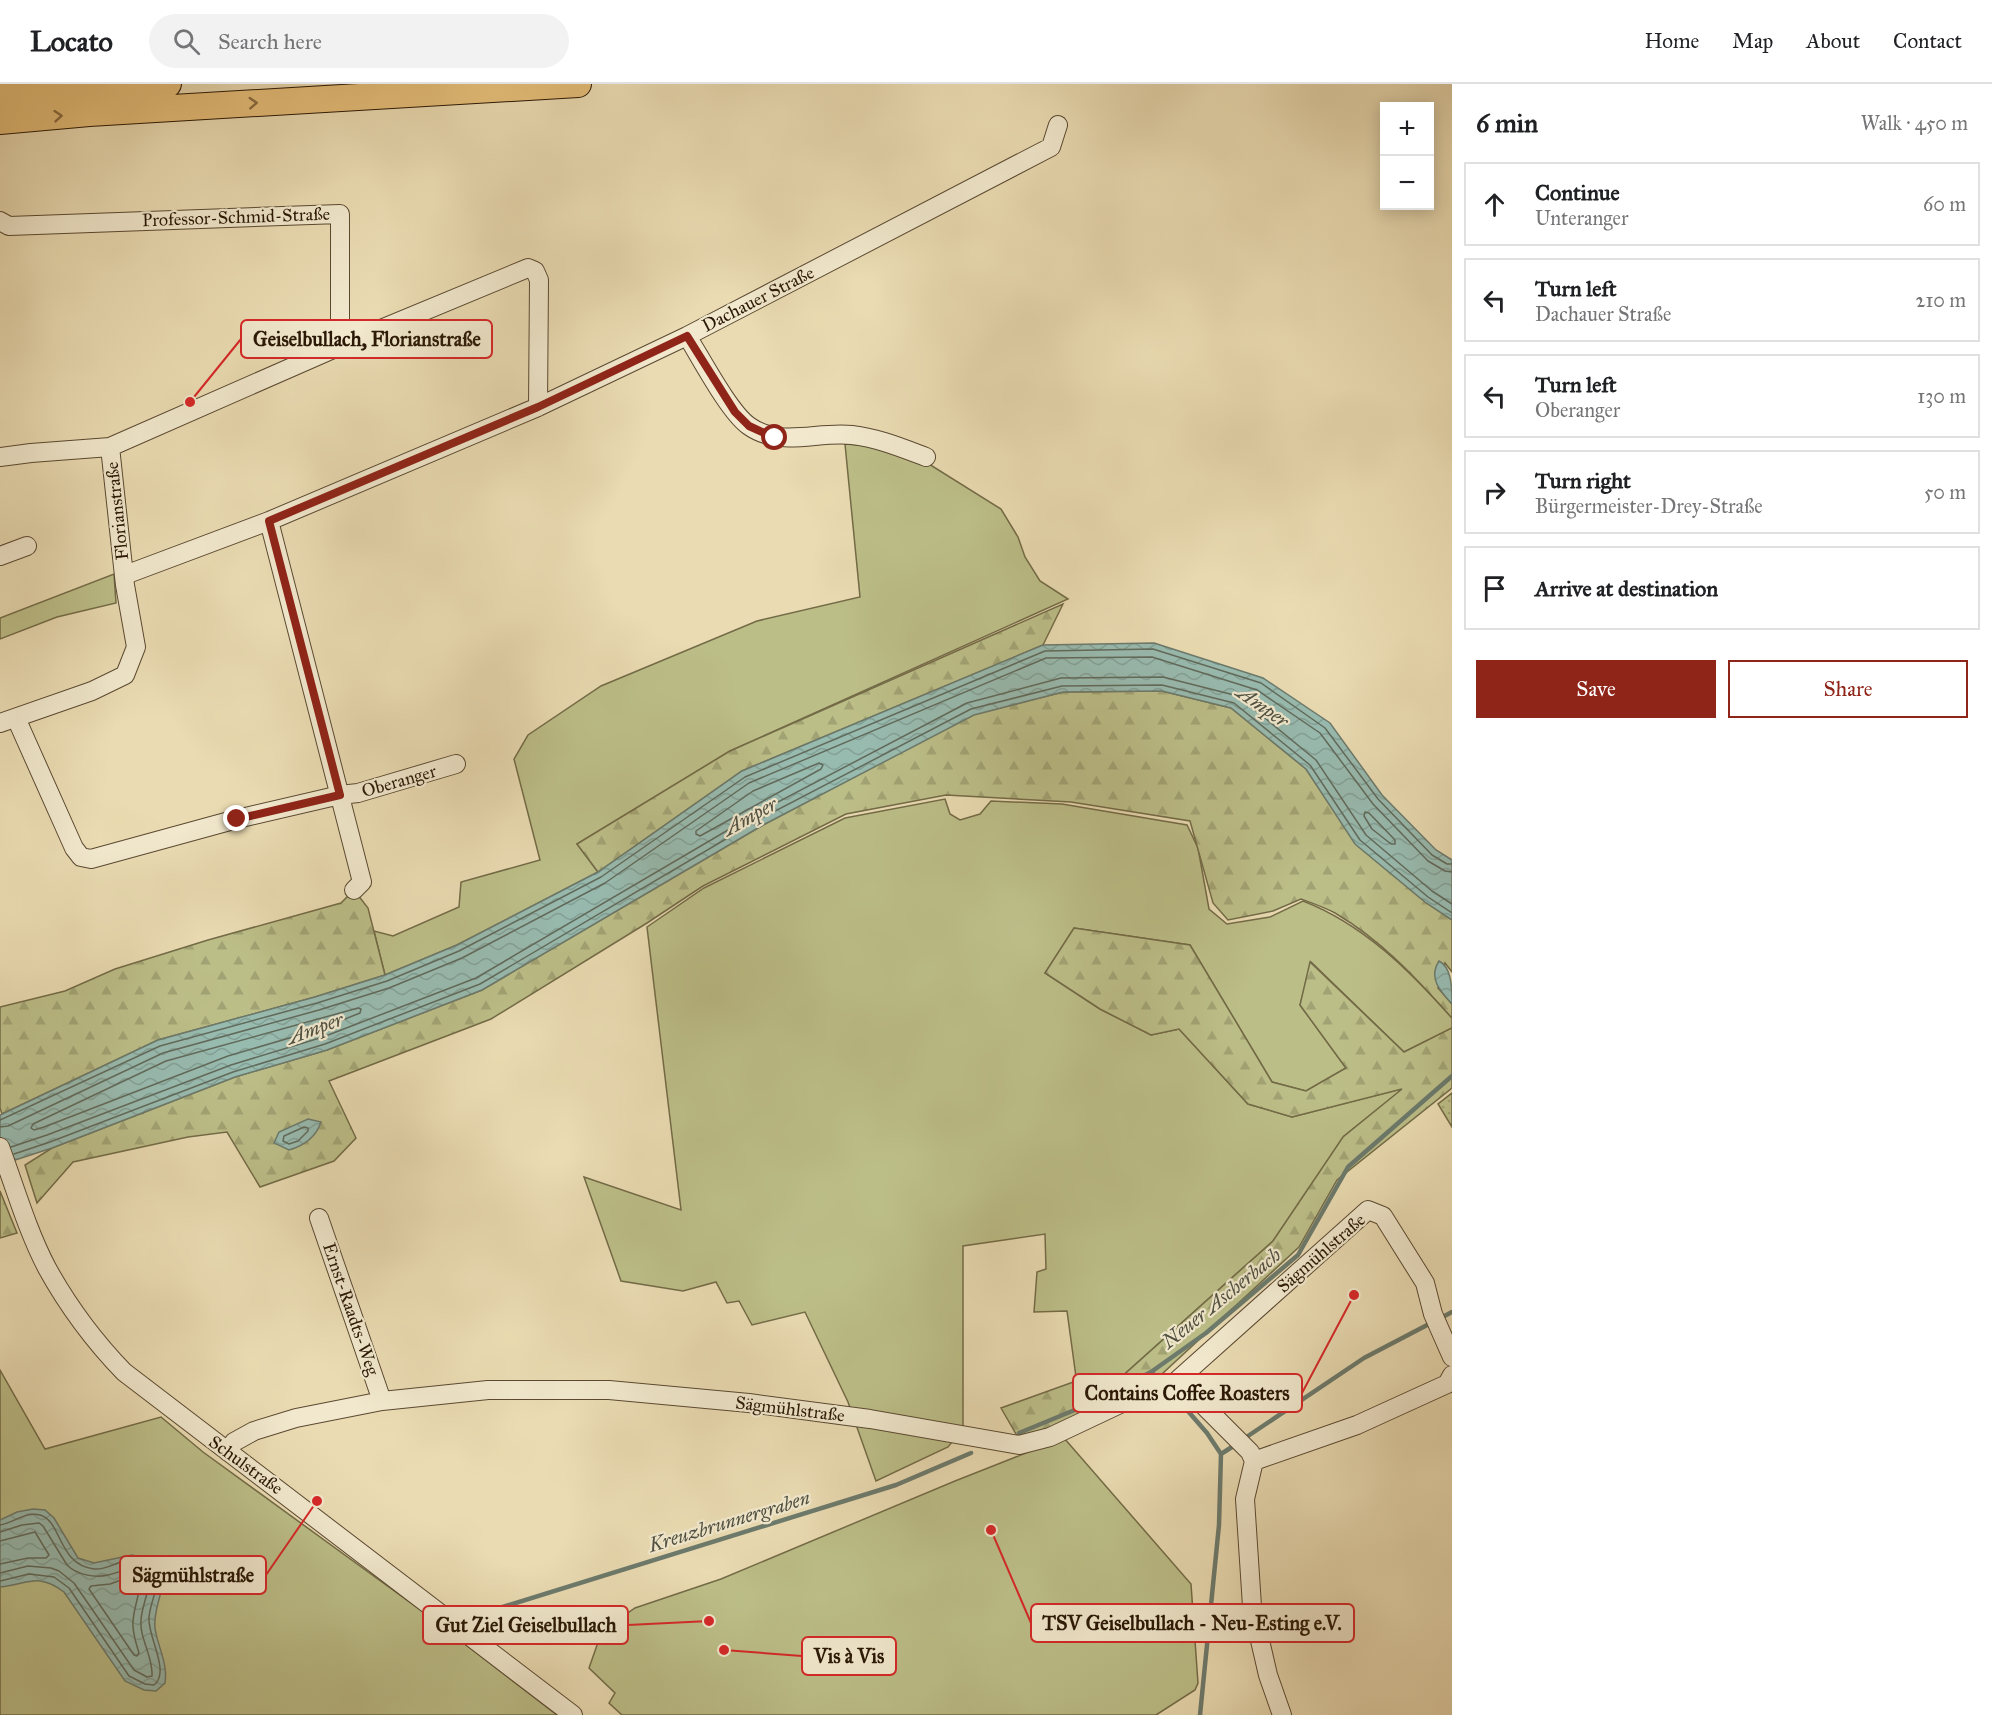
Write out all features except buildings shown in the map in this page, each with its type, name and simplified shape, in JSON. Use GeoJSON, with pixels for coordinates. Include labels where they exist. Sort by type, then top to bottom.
{"type":"FeatureCollection","features":[{"type":"Feature","properties":{"kind":"highway"},"geometry":{"type":"LineString","coordinates":[[0,96],[168,84]]}},
{"type":"Feature","properties":{"kind":"highway"},"geometry":{"type":"LineString","coordinates":[[0,121],[89,113],[578,84]]}},
{"type":"Feature","properties":{"kind":"street","name":"Dachauer Straße"},"geometry":{"type":"LineString","coordinates":[[124,575],[269,521],[538,407],[687,336],[1051,147],[1058,125]]}},
{"type":"Feature","properties":{"kind":"street","name":"Professor-Schmid-Straße"},"geometry":{"type":"LineString","coordinates":[[0,221],[9,226],[340,214],[340,346]]}},
{"type":"Feature","properties":{"kind":"street","name":"Florianstraße"},"geometry":{"type":"LineString","coordinates":[[0,457],[110,447],[340,346],[528,268],[535,271],[539,280],[538,407]]}},
{"type":"Feature","properties":{"kind":"street"},"geometry":{"type":"LineString","coordinates":[[687,336],[735,412],[749,426],[775,438],[849,435],[879,440],[926,457]]}},
{"type":"Feature","properties":{"kind":"street","name":"Florianstraße"},"geometry":{"type":"LineString","coordinates":[[110,447],[124,575]]}},
{"type":"Feature","properties":{"kind":"street","name":"Oberanger"},"geometry":{"type":"LineString","coordinates":[[269,521],[362,882],[354,890]]}},
{"type":"Feature","properties":{"kind":"street"},"geometry":{"type":"LineString","coordinates":[[0,556],[27,546]]}},
{"type":"Feature","properties":{"kind":"street"},"geometry":{"type":"LineString","coordinates":[[124,575],[136,646],[124,675],[92,691],[8,721],[74,848],[81,857],[90,858],[237,819],[340,795]]}},
{"type":"Feature","properties":{"kind":"street","name":"Oberanger"},"geometry":{"type":"LineString","coordinates":[[340,795],[357,793],[456,764]]}},
{"type":"Feature","properties":{"kind":"street","name":"Schulstraße"},"geometry":{"type":"LineString","coordinates":[[0,1147],[47,1267],[87,1330],[124,1372],[573,1715]]}},
{"type":"Feature","properties":{"kind":"street","name":"Sägmühlstraße"},"geometry":{"type":"LineString","coordinates":[[228,1452],[234,1442],[254,1431],[296,1418],[382,1401],[488,1390],[609,1389],[758,1404],[870,1419],[1019,1445],[1050,1437],[1139,1395],[1171,1386],[1368,1210],[1383,1216],[1425,1283],[1436,1320],[1452,1357]]}},
{"type":"Feature","properties":{"kind":"street","name":"Ernst-Raadts-Weg"},"geometry":{"type":"LineString","coordinates":[[319,1218],[382,1401]]}},
{"type":"Feature","properties":{"kind":"street"},"geometry":{"type":"LineString","coordinates":[[1252,1457],[1358,1425],[1447,1384],[1452,1375]]}},
{"type":"Feature","properties":{"kind":"street"},"geometry":{"type":"LineString","coordinates":[[1171,1386],[1188,1390],[1252,1457]]}},
{"type":"Feature","properties":{"kind":"street"},"geometry":{"type":"LineString","coordinates":[[1252,1457],[1245,1498],[1252,1606],[1268,1675],[1282,1715]]}},
{"type":"Feature","properties":{"kind":"green space"},"geometry":{"type":"Polygon","coordinates":[[[845,444],[877,446],[913,454],[1001,509],[1040,581],[1068,599],[730,751],[577,844],[598,872],[457,945],[385,975],[374,931],[393,936],[459,907],[461,882],[540,860],[514,759],[528,735],[601,686],[757,621],[860,597],[845,444]]]}},
{"type":"Feature","properties":{"kind":"green space"},"geometry":{"type":"Polygon","coordinates":[[[114,574],[116,603],[57,617],[0,639],[0,618],[114,574]]]}},
{"type":"Feature","properties":{"kind":"green space"},"geometry":{"type":"Polygon","coordinates":[[[1063,604],[1043,645],[742,771],[598,872],[577,844],[730,751],[1063,604]]]}},
{"type":"Feature","properties":{"kind":"green space"},"geometry":{"type":"Polygon","coordinates":[[[1162,691],[1231,708],[1306,769],[1358,846],[1425,902],[1452,920],[1452,972],[1445,963],[1438,988],[1452,1004],[1452,1018],[1383,948],[1368,935],[1327,909],[1301,899],[1273,911],[1228,920],[1213,903],[1190,821],[1071,802],[946,795],[846,814],[703,886],[491,1019],[329,1081],[356,1138],[334,1161],[260,1187],[227,1132],[188,1137],[73,1162],[37,1203],[25,1165],[52,1148],[235,1077],[327,1050],[482,990],[763,825],[974,714],[1063,692],[1162,691]]]}},
{"type":"Feature","properties":{"kind":"green space"},"geometry":{"type":"Polygon","coordinates":[[[945,799],[950,814],[960,820],[980,814],[991,801],[1062,804],[1187,825],[1198,848],[1209,909],[1227,924],[1270,917],[1303,901],[1325,911],[1346,922],[1402,966],[1452,1018],[1452,1028],[1404,1052],[1311,962],[1300,1005],[1346,1068],[1306,1091],[1272,1082],[1190,945],[1074,928],[1045,973],[1100,1009],[1151,1035],[1179,1029],[1248,1104],[1292,1117],[1404,1088],[1344,1136],[1273,1241],[1119,1379],[1079,1399],[1067,1311],[1034,1312],[1037,1272],[1046,1269],[1045,1234],[963,1246],[963,1429],[948,1447],[876,1481],[848,1402],[805,1312],[752,1325],[739,1301],[727,1303],[716,1282],[683,1291],[621,1281],[584,1177],[681,1210],[647,927],[704,888],[845,818],[945,799]]]}},
{"type":"Feature","properties":{"kind":"green space"},"geometry":{"type":"Polygon","coordinates":[[[354,890],[368,908],[385,975],[315,997],[158,1040],[2,1114],[0,1108],[0,1007],[65,991],[115,969],[341,903],[354,890]]]}},
{"type":"Feature","properties":{"kind":"green space"},"geometry":{"type":"Polygon","coordinates":[[[1074,928],[1190,945],[1272,1082],[1306,1091],[1346,1068],[1300,1005],[1310,962],[1404,1052],[1452,1028],[1452,1088],[1337,1180],[1299,1247],[1150,1385],[1020,1441],[1001,1408],[1076,1381],[1079,1399],[1119,1379],[1273,1241],[1343,1137],[1402,1089],[1292,1117],[1248,1104],[1179,1029],[1151,1035],[1100,1009],[1045,973],[1074,928]]]}},
{"type":"Feature","properties":{"kind":"green space"},"geometry":{"type":"Polygon","coordinates":[[[1452,1093],[1452,1127],[1438,1104],[1452,1093]]]}},
{"type":"Feature","properties":{"kind":"green space"},"geometry":{"type":"Polygon","coordinates":[[[0,1191],[17,1233],[0,1238],[0,1191]]]}},
{"type":"Feature","properties":{"kind":"green space"},"geometry":{"type":"Polygon","coordinates":[[[0,1370],[45,1449],[161,1417],[203,1452],[426,1614],[557,1715],[0,1715],[0,1370]]]}},
{"type":"Feature","properties":{"kind":"green space"},"geometry":{"type":"Polygon","coordinates":[[[1064,1438],[1191,1584],[1198,1683],[1195,1690],[1156,1715],[622,1715],[609,1703],[615,1693],[589,1668],[602,1631],[635,1608],[721,1579],[1064,1438]]]}},
{"type":"Feature","properties":{"kind":"water","name":"Amper"},"geometry":{"type":"Polygon","coordinates":[[[1154,643],[1263,678],[1330,723],[1382,795],[1436,850],[1452,860],[1452,920],[1425,902],[1355,844],[1306,769],[1231,708],[1162,691],[1063,692],[974,715],[763,825],[482,990],[327,1050],[235,1077],[52,1148],[0,1165],[0,1115],[158,1040],[315,997],[385,975],[457,945],[598,872],[742,771],[1043,645],[1154,643]]]}},
{"type":"Feature","properties":{"kind":"water"},"geometry":{"type":"Polygon","coordinates":[[[1439,961],[1449,973],[1452,1004],[1435,979],[1439,961]]]}},
{"type":"Feature","properties":{"kind":"water"},"geometry":{"type":"Polygon","coordinates":[[[308,1119],[321,1122],[316,1132],[304,1143],[289,1150],[274,1143],[279,1132],[308,1119]]]}},
{"type":"Feature","properties":{"kind":"water"},"geometry":{"type":"Polygon","coordinates":[[[33,1509],[45,1510],[54,1518],[78,1558],[94,1563],[132,1555],[143,1558],[157,1570],[163,1582],[156,1611],[155,1628],[166,1676],[165,1683],[156,1691],[144,1690],[125,1681],[64,1592],[55,1586],[47,1582],[33,1581],[0,1587],[0,1520],[17,1512],[33,1509]]]}},
{"type":"Feature","properties":{"kind":"waterway","name":"Neuer Ascherbach"},"geometry":{"type":"LineString","coordinates":[[1158,1378],[1151,1372],[1206,1333],[1298,1255],[1348,1167],[1452,1076]]}},
{"type":"Feature","properties":{"kind":"waterway"},"geometry":{"type":"LineString","coordinates":[[1439,1319],[1452,1312]]}},
{"type":"Feature","properties":{"kind":"waterway"},"geometry":{"type":"LineString","coordinates":[[1242,1440],[1364,1358],[1431,1323]]}},
{"type":"Feature","properties":{"kind":"waterway","name":"Kreuzbrunnergraben"},"geometry":{"type":"LineString","coordinates":[[1107,1395],[1151,1372]]}},
{"type":"Feature","properties":{"kind":"waterway","name":"Neuer Ascherbach"},"geometry":{"type":"LineString","coordinates":[[1180,1402],[1207,1433],[1221,1454],[1219,1525],[1200,1715]]}},
{"type":"Feature","properties":{"kind":"waterway","name":"Kreuzbrunnergraben"},"geometry":{"type":"LineString","coordinates":[[1019,1433],[1082,1407]]}},
{"type":"Feature","properties":{"kind":"waterway"},"geometry":{"type":"LineString","coordinates":[[1221,1454],[1235,1445]]}},
{"type":"Feature","properties":{"kind":"waterway","name":"Kreuzbrunnergraben"},"geometry":{"type":"LineString","coordinates":[[493,1610],[896,1485],[971,1453]]}},
{"type":"Feature","properties":{"kind":"place","name":"Geiselbullach, Florianstraße"},"geometry":{"type":"Point","coordinates":[190,402]}},
{"type":"Feature","properties":{"kind":"place","name":"Contains Coffee Roasters"},"geometry":{"type":"Point","coordinates":[1354,1295]}},
{"type":"Feature","properties":{"kind":"place","name":"Sägmühlstraße"},"geometry":{"type":"Point","coordinates":[317,1501]}},
{"type":"Feature","properties":{"kind":"place","name":"TSV Geiselbullach - Neu-Esting e.V."},"geometry":{"type":"Point","coordinates":[991,1530]}},
{"type":"Feature","properties":{"kind":"place","name":"Gut Ziel Geiselbullach"},"geometry":{"type":"Point","coordinates":[709,1621]}},
{"type":"Feature","properties":{"kind":"place","name":"Vis à Vis"},"geometry":{"type":"Point","coordinates":[724,1650]}},
{"type":"Feature","properties":{"kind":"route"},"geometry":{"type":"LineString","coordinates":[[237,819],[340,795],[269,521],[538,407],[687,336],[735,412],[749,426],[775,438]]}}]}
